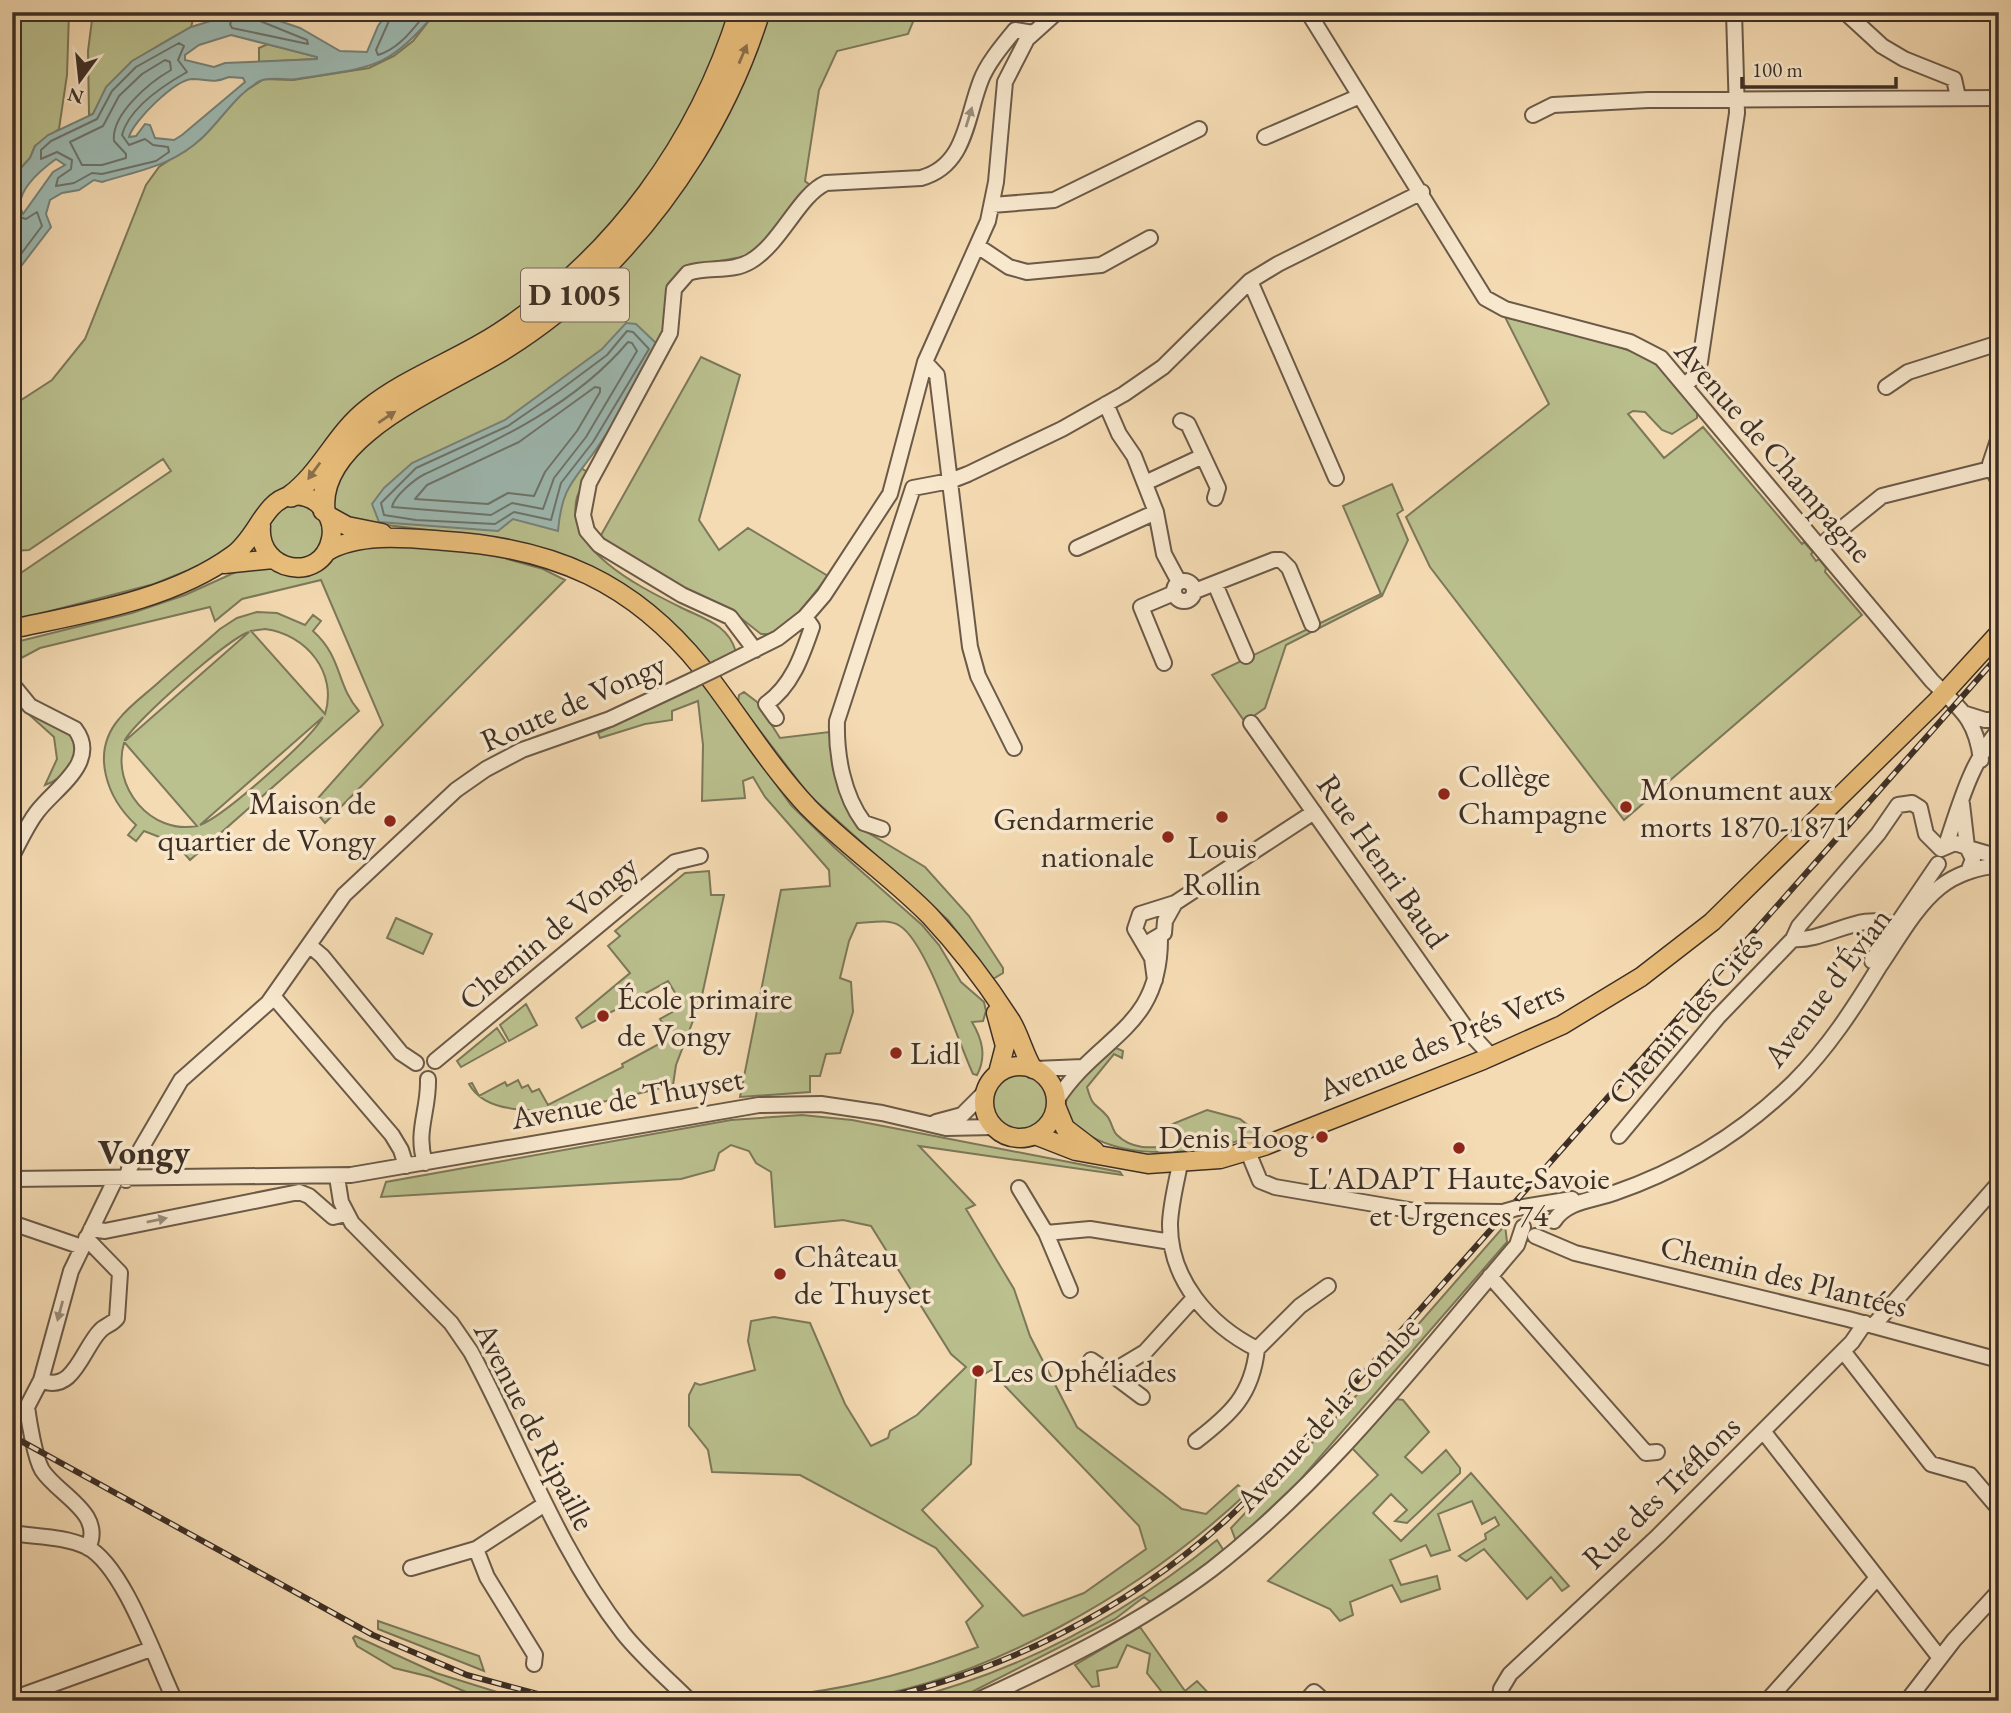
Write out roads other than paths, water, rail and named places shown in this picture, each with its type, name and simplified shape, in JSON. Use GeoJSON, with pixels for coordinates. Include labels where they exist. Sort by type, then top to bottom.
{"type":"FeatureCollection","features":[{"type":"Feature","properties":{"kind":"highway","name":"D 1005"},"geometry":{"type":"LineString","coordinates":[[291,496],[303,485],[341,435],[369,409],[514,324],[561,288],[611,239],[660,178],[692,128],[718,75],[740,12]]}},
{"type":"Feature","properties":{"kind":"highway","name":"D 1005"},"geometry":{"type":"LineString","coordinates":[[326,513],[324,493],[330,477],[368,430],[522,338],[584,288],[626,245],[664,199],[699,145],[733,78],[759,12]]}},
{"type":"Feature","properties":{"kind":"main road"},"geometry":{"type":"LineString","coordinates":[[12,629],[139,597],[219,565],[249,543],[269,508],[291,496],[310,498],[326,513],[347,526],[406,538],[500,546],[540,555],[596,578],[646,611],[702,668],[802,800],[929,916],[963,955],[1010,1021],[1034,1069],[1048,1080],[1065,1128],[1098,1153]]}},
{"type":"Feature","properties":{"kind":"main road"},"geometry":{"type":"LineString","coordinates":[[261,526],[262,544],[273,559],[284,565],[301,567],[318,561],[326,552],[332,534],[326,513]]}},
{"type":"Feature","properties":{"kind":"main road"},"geometry":{"type":"LineString","coordinates":[[326,552],[352,542],[406,538]]}},
{"type":"Feature","properties":{"kind":"main road"},"geometry":{"type":"LineString","coordinates":[[219,565],[273,559]]}},
{"type":"Feature","properties":{"kind":"main road","name":"Avenue des Prés Verts"},"geometry":{"type":"LineString","coordinates":[[1180,1164],[1216,1160],[1248,1152],[1492,1057],[1546,1033],[1602,1002],[1689,942],[1750,886],[1945,693],[1999,633]]}},
{"type":"Feature","properties":{"kind":"main road"},"geometry":{"type":"LineString","coordinates":[[989,994],[1004,1039],[1003,1057],[998,1073],[984,1093],[985,1111],[993,1127],[1013,1138],[1035,1135],[1076,1151],[1147,1164],[1180,1164]]}},
{"type":"Feature","properties":{"kind":"main road"},"geometry":{"type":"LineString","coordinates":[[998,1073],[1015,1066],[1034,1069]]}},
{"type":"Feature","properties":{"kind":"main road"},"geometry":{"type":"LineString","coordinates":[[1035,1135],[1049,1124],[1056,1104]]}},
{"type":"Feature","properties":{"kind":"street"},"geometry":{"type":"LineString","coordinates":[[755,650],[730,617],[682,596],[599,545],[587,531],[583,515],[589,483],[670,333],[674,289],[684,276],[699,269],[741,266],[755,258],[778,239],[815,190],[826,183],[921,178],[936,174],[955,156],[982,78],[1015,30],[1032,33],[1057,12]]}},
{"type":"Feature","properties":{"kind":"street","name":"Avenue de Champagne"},"geometry":{"type":"LineString","coordinates":[[1308,12],[1422,192],[1475,286],[1491,302],[1513,312],[1643,347],[1661,358],[1966,715],[1977,734],[1981,760]]}},
{"type":"Feature","properties":{"kind":"street"},"geometry":{"type":"LineString","coordinates":[[1685,385],[1695,376],[1702,352],[1725,209],[1737,97],[1734,12]]}},
{"type":"Feature","properties":{"kind":"street"},"geometry":{"type":"LineString","coordinates":[[1845,12],[1882,46],[1904,59],[1954,79],[1958,97]]}},
{"type":"Feature","properties":{"kind":"street","name":"Route de Vongy"},"geometry":{"type":"LineString","coordinates":[[88,1548],[93,1532],[86,1516],[45,1473],[27,1407],[41,1380],[68,1280],[86,1238],[178,1083],[273,996],[344,895],[469,780],[522,750],[610,719],[755,650],[778,638],[804,617],[824,595],[890,494],[925,362],[979,247],[992,205],[1005,82],[1017,54],[1032,33]]}},
{"type":"Feature","properties":{"kind":"street"},"geometry":{"type":"LineString","coordinates":[[1265,137],[1360,96]]}},
{"type":"Feature","properties":{"kind":"street"},"geometry":{"type":"LineString","coordinates":[[1533,115],[1540,108],[1561,104],[1737,97],[1999,98]]}},
{"type":"Feature","properties":{"kind":"street"},"geometry":{"type":"LineString","coordinates":[[992,205],[1054,200],[1199,129]]}},
{"type":"Feature","properties":{"kind":"street"},"geometry":{"type":"LineString","coordinates":[[882,829],[864,823],[850,799],[839,756],[837,721],[913,488],[950,481],[1041,440],[1106,404],[1163,367],[1250,281],[1278,264],[1422,192]]}},
{"type":"Feature","properties":{"kind":"street"},"geometry":{"type":"LineString","coordinates":[[979,247],[1009,267],[1027,272],[1101,265],[1150,238]]}},
{"type":"Feature","properties":{"kind":"street"},"geometry":{"type":"LineString","coordinates":[[1250,281],[1336,478]]}},
{"type":"Feature","properties":{"kind":"street"},"geometry":{"type":"LineString","coordinates":[[1885,387],[1908,372],[1999,343]]}},
{"type":"Feature","properties":{"kind":"street"},"geometry":{"type":"LineString","coordinates":[[925,362],[937,375],[970,647],[978,676],[1014,748]]}},
{"type":"Feature","properties":{"kind":"street"},"geometry":{"type":"LineString","coordinates":[[1106,404],[1156,512],[1164,554],[1176,587]]}},
{"type":"Feature","properties":{"kind":"street"},"geometry":{"type":"LineString","coordinates":[[1181,421],[1188,424],[1218,488],[1215,498]]}},
{"type":"Feature","properties":{"kind":"street"},"geometry":{"type":"LineString","coordinates":[[1820,547],[1882,496],[1994,476],[1999,437]]}},
{"type":"Feature","properties":{"kind":"street"},"geometry":{"type":"LineString","coordinates":[[1144,482],[1203,456]]}},
{"type":"Feature","properties":{"kind":"street"},"geometry":{"type":"LineString","coordinates":[[1077,548],[1156,512]]}},
{"type":"Feature","properties":{"kind":"street"},"geometry":{"type":"LineString","coordinates":[[1164,663],[1142,607],[1189,582],[1195,591],[1273,560],[1281,561],[1289,568],[1312,624]]}},
{"type":"Feature","properties":{"kind":"street"},"geometry":{"type":"LineString","coordinates":[[1215,584],[1246,656]]}},
{"type":"Feature","properties":{"kind":"street"},"geometry":{"type":"LineString","coordinates":[[776,718],[766,704],[786,684],[803,652],[812,627],[804,617]]}},
{"type":"Feature","properties":{"kind":"street"},"geometry":{"type":"LineString","coordinates":[[12,684],[30,706],[75,729],[83,751],[79,766],[37,811],[12,856]]}},
{"type":"Feature","properties":{"kind":"street"},"geometry":{"type":"LineString","coordinates":[[1966,715],[1999,720]]}},
{"type":"Feature","properties":{"kind":"street","name":"Rue Henri Baud"},"geometry":{"type":"LineString","coordinates":[[1251,723],[1468,1031],[1492,1057]]}},
{"type":"Feature","properties":{"kind":"street"},"geometry":{"type":"LineString","coordinates":[[1962,804],[1968,847],[1973,862],[1962,875],[1945,874],[1938,864],[1944,847],[1962,804],[1981,760],[1999,730]]}},
{"type":"Feature","properties":{"kind":"street"},"geometry":{"type":"LineString","coordinates":[[1981,760],[1999,746]]}},
{"type":"Feature","properties":{"kind":"street","name":"Chemin des Cités"},"geometry":{"type":"LineString","coordinates":[[1619,1136],[1713,1022],[1793,939],[1799,926],[1878,834],[1898,805],[1912,803],[1920,808],[1926,834],[1944,847]]}},
{"type":"Feature","properties":{"kind":"street"},"geometry":{"type":"LineString","coordinates":[[1155,981],[1153,961],[1135,929],[1137,918],[1142,912],[1175,902],[1314,812]]}},
{"type":"Feature","properties":{"kind":"street"},"geometry":{"type":"LineString","coordinates":[[1944,847],[1958,843],[1999,857]]}},
{"type":"Feature","properties":{"kind":"street","name":"Chemin de Vongy"},"geometry":{"type":"LineString","coordinates":[[435,1061],[675,862],[700,856]]}},
{"type":"Feature","properties":{"kind":"street","name":"Avenue d'Évian"},"geometry":{"type":"LineString","coordinates":[[1521,1218],[1656,1170],[1694,1150],[1746,1115],[1800,1063],[1832,1026],[1894,926],[1938,864]]}},
{"type":"Feature","properties":{"kind":"street","name":"Avenue d'Évian"},"geometry":{"type":"LineString","coordinates":[[1521,1218],[1545,1235],[1570,1207],[1615,1193],[1682,1164],[1732,1133],[1770,1104],[1833,1036],[1897,940],[1932,895],[1962,875],[1999,866]]}},
{"type":"Feature","properties":{"kind":"street"},"geometry":{"type":"LineString","coordinates":[[1142,938],[1149,940],[1160,937],[1165,931],[1165,921],[1175,902]]}},
{"type":"Feature","properties":{"kind":"street"},"geometry":{"type":"LineString","coordinates":[[1153,910],[1165,921]]}},
{"type":"Feature","properties":{"kind":"street","name":"Chemin des Cités"},"geometry":{"type":"LineString","coordinates":[[1793,939],[1809,939],[1882,920],[1894,926]]}},
{"type":"Feature","properties":{"kind":"street"},"geometry":{"type":"LineString","coordinates":[[1056,1104],[1083,1067],[1136,1019],[1155,981],[1160,961],[1160,937]]}},
{"type":"Feature","properties":{"kind":"street"},"geometry":{"type":"LineString","coordinates":[[309,945],[320,954],[401,1053],[416,1063]]}},
{"type":"Feature","properties":{"kind":"street"},"geometry":{"type":"LineString","coordinates":[[273,996],[392,1135],[406,1166]]}},
{"type":"Feature","properties":{"kind":"street"},"geometry":{"type":"LineString","coordinates":[[1468,1031],[1471,1065]]}},
{"type":"Feature","properties":{"kind":"street"},"geometry":{"type":"LineString","coordinates":[[416,1063],[425,1057],[435,1061],[436,1072],[428,1079],[427,1104],[419,1140],[425,1163]]}},
{"type":"Feature","properties":{"kind":"street"},"geometry":{"type":"LineString","coordinates":[[416,1063],[417,1074],[428,1079]]}},
{"type":"Feature","properties":{"kind":"street"},"geometry":{"type":"LineString","coordinates":[[1034,1069],[1083,1067]]}},
{"type":"Feature","properties":{"kind":"street","name":"Avenue de Thuyset"},"geometry":{"type":"LineString","coordinates":[[928,1122],[958,1118],[984,1093]]}},
{"type":"Feature","properties":{"kind":"street","name":"Avenue de Thuyset"},"geometry":{"type":"LineString","coordinates":[[12,1180],[337,1177],[759,1105],[841,1106],[928,1122],[951,1129],[993,1127]]}},
{"type":"Feature","properties":{"kind":"street"},"geometry":{"type":"LineString","coordinates":[[1248,1152],[1257,1177],[1269,1186],[1398,1209],[1521,1218],[1551,1212],[1556,1246]]}},
{"type":"Feature","properties":{"kind":"street"},"geometry":{"type":"LineString","coordinates":[[1180,1164],[1170,1221],[1175,1261],[1194,1298],[1226,1330],[1256,1349]]}},
{"type":"Feature","properties":{"kind":"street","name":"Avenue de Ripaille"},"geometry":{"type":"LineString","coordinates":[[337,1177],[341,1202],[359,1232],[461,1337],[577,1565],[608,1613],[644,1658],[690,1701]]}},
{"type":"Feature","properties":{"kind":"street","name":"Rue des Tréflons"},"geometry":{"type":"LineString","coordinates":[[1500,1701],[1501,1689],[1510,1674],[1607,1585],[1869,1325],[1999,1183]]}},
{"type":"Feature","properties":{"kind":"street"},"geometry":{"type":"LineString","coordinates":[[1019,1188],[1046,1233],[1070,1290]]}},
{"type":"Feature","properties":{"kind":"street"},"geometry":{"type":"LineString","coordinates":[[12,1223],[86,1238],[105,1231],[299,1192],[309,1196],[331,1216],[338,1218],[346,1214]]}},
{"type":"Feature","properties":{"kind":"street","name":"Avenue de la Combe"},"geometry":{"type":"LineString","coordinates":[[976,1701],[1115,1633],[1195,1581],[1250,1537],[1335,1454],[1517,1245],[1521,1218]]}},
{"type":"Feature","properties":{"kind":"street","name":"Chemin des Plantées"},"geometry":{"type":"LineString","coordinates":[[1521,1218],[1556,1246],[1583,1255],[1869,1325],[1999,1360]]}},
{"type":"Feature","properties":{"kind":"street"},"geometry":{"type":"LineString","coordinates":[[1046,1233],[1090,1229],[1156,1242],[1171,1242]]}},
{"type":"Feature","properties":{"kind":"street"},"geometry":{"type":"LineString","coordinates":[[41,1380],[51,1384],[62,1381],[77,1366],[101,1329],[117,1318],[120,1273],[86,1238]]}},
{"type":"Feature","properties":{"kind":"street"},"geometry":{"type":"LineString","coordinates":[[1490,1276],[1646,1453],[1657,1452]]}},
{"type":"Feature","properties":{"kind":"street"},"geometry":{"type":"LineString","coordinates":[[1196,1441],[1230,1413],[1241,1399],[1255,1371],[1256,1349],[1300,1306],[1328,1286]]}},
{"type":"Feature","properties":{"kind":"street"},"geometry":{"type":"LineString","coordinates":[[1110,1373],[1145,1352],[1194,1298]]}},
{"type":"Feature","properties":{"kind":"street"},"geometry":{"type":"LineString","coordinates":[[1843,1351],[1931,1464],[1970,1475],[1999,1508]]}},
{"type":"Feature","properties":{"kind":"street"},"geometry":{"type":"LineString","coordinates":[[1091,1360],[1142,1397]]}},
{"type":"Feature","properties":{"kind":"street"},"geometry":{"type":"LineString","coordinates":[[1763,1431],[1940,1658]]}},
{"type":"Feature","properties":{"kind":"street"},"geometry":{"type":"LineString","coordinates":[[411,1568],[476,1549],[545,1504]]}},
{"type":"Feature","properties":{"kind":"street"},"geometry":{"type":"LineString","coordinates":[[12,1533],[62,1540],[88,1548],[114,1573],[175,1701]]}},
{"type":"Feature","properties":{"kind":"street"},"geometry":{"type":"LineString","coordinates":[[476,1549],[487,1577],[535,1655],[534,1664]]}},
{"type":"Feature","properties":{"kind":"street"},"geometry":{"type":"LineString","coordinates":[[1767,1701],[1877,1578]]}},
{"type":"Feature","properties":{"kind":"street"},"geometry":{"type":"LineString","coordinates":[[1907,1701],[1940,1658],[1999,1591]]}},
{"type":"Feature","properties":{"kind":"street"},"geometry":{"type":"LineString","coordinates":[[12,1699],[151,1650]]}},
{"type":"Feature","properties":{"kind":"street"},"geometry":{"type":"LineString","coordinates":[[1306,1701],[1314,1692],[1324,1701]]}},
{"type":"Feature","properties":{"kind":"water"},"geometry":{"type":"Polygon","coordinates":[[[388,12],[436,12],[404,46],[375,64],[297,79],[260,81],[251,86],[203,137],[180,155],[102,182],[94,180],[79,190],[62,193],[50,200],[46,214],[51,227],[12,278],[12,178],[30,158],[35,146],[48,135],[93,114],[106,87],[132,61],[191,27],[230,15],[256,13],[300,28],[340,51],[367,52],[378,26],[388,12]],[[231,35],[199,45],[185,55],[185,60],[214,67],[225,63],[317,59],[317,57],[231,35]],[[243,78],[192,79],[176,86],[146,112],[129,137],[136,136],[145,124],[150,125],[155,138],[174,140],[245,82],[243,78]],[[56,159],[36,176],[21,198],[23,214],[53,172],[65,165],[56,159]]]}},
{"type":"Feature","properties":{"kind":"water"},"geometry":{"type":"Polygon","coordinates":[[[626,323],[636,324],[659,346],[607,433],[566,493],[558,531],[513,519],[498,531],[379,522],[372,504],[384,488],[412,463],[505,420],[602,349],[626,323]]]}},
{"type":"Feature","properties":{"kind":"railway"},"geometry":{"type":"LineString","coordinates":[[868,1701],[966,1674],[1059,1634],[1146,1583],[1226,1520],[1325,1417],[1999,655]]}},
{"type":"Feature","properties":{"kind":"railway"},"geometry":{"type":"LineString","coordinates":[[12,1436],[373,1635],[467,1675],[564,1701]]}},
{"type":"Feature","properties":{"kind":"place","name":"Collège Champagne"},"geometry":{"type":"Point","coordinates":[1444,794]}},
{"type":"Feature","properties":{"kind":"place","name":"Monument aux morts 1870-1871"},"geometry":{"type":"Point","coordinates":[1626,807]}},
{"type":"Feature","properties":{"kind":"place","name":"Louis Rollin"},"geometry":{"type":"Point","coordinates":[1222,817]}},
{"type":"Feature","properties":{"kind":"place","name":"Maison de quartier de Vongy"},"geometry":{"type":"Point","coordinates":[390,821]}},
{"type":"Feature","properties":{"kind":"place","name":"Gendarmerie nationale"},"geometry":{"type":"Point","coordinates":[1168,837]}},
{"type":"Feature","properties":{"kind":"place","name":"École primaire de Vongy"},"geometry":{"type":"Point","coordinates":[603,1016]}},
{"type":"Feature","properties":{"kind":"place","name":"Lidl"},"geometry":{"type":"Point","coordinates":[896,1053]}},
{"type":"Feature","properties":{"kind":"place","name":"Denis Hoog"},"geometry":{"type":"Point","coordinates":[1322,1137]}},
{"type":"Feature","properties":{"kind":"place","name":"L'ADAPT Haute-Savoie et Urgences 74"},"geometry":{"type":"Point","coordinates":[1459,1148]}},
{"type":"Feature","properties":{"kind":"place","name":"Château de Thuyset"},"geometry":{"type":"Point","coordinates":[780,1274]}},
{"type":"Feature","properties":{"kind":"place","name":"Les Ophéliades"},"geometry":{"type":"Point","coordinates":[978,1371]}},
{"type":"Feature","properties":{"kind":"district","name":"Vongy"},"geometry":{"type":"Point","coordinates":[144,1152]}}]}
